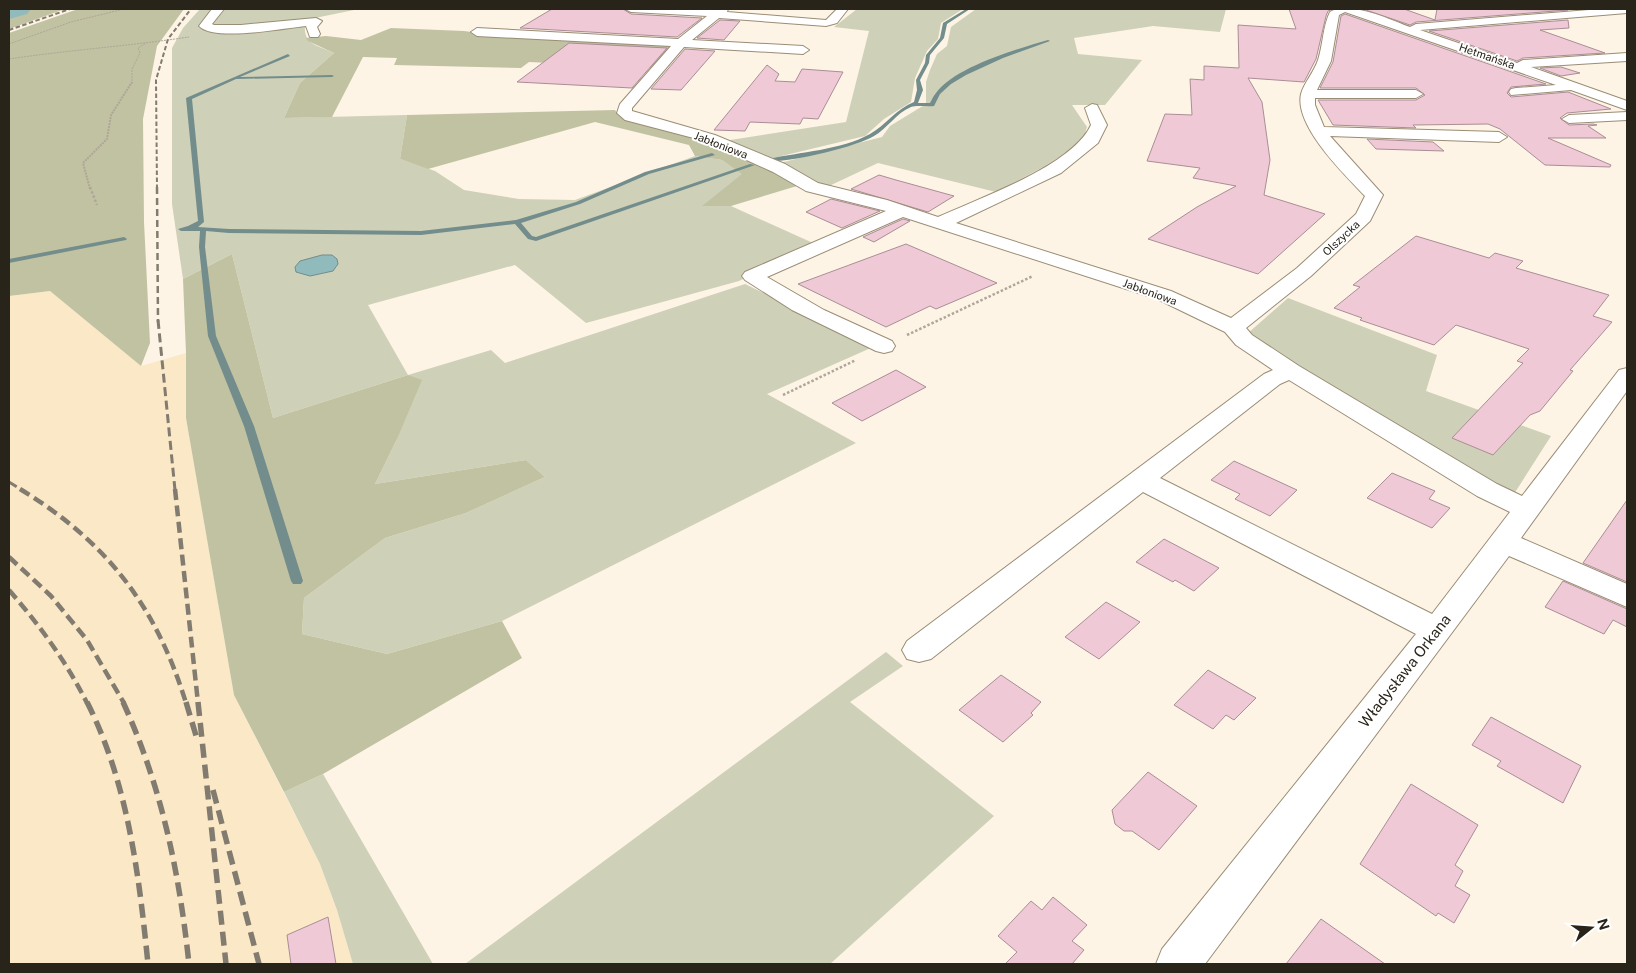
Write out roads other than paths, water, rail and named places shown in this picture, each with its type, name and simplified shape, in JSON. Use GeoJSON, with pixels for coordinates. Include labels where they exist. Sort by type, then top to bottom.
{"type":"FeatureCollection","features":[{"type":"Feature","properties":{"kind":"street"},"geometry":{"type":"LineString","coordinates":[[218,9],[205,26],[228,29],[318,20],[312,28],[314,34]]}},
{"type":"Feature","properties":{"kind":"street"},"geometry":{"type":"LineString","coordinates":[[631,9],[718,12],[826,23],[834,22],[843,9]]}},
{"type":"Feature","properties":{"kind":"street"},"geometry":{"type":"LineString","coordinates":[[1342,9],[1334,14],[1322,69],[1308,94],[1416,94]]}},
{"type":"Feature","properties":{"kind":"street","name":"Hetmańska"},"geometry":{"type":"LineString","coordinates":[[1346,9],[1627,106]]}},
{"type":"Feature","properties":{"kind":"street"},"geometry":{"type":"LineString","coordinates":[[1404,28],[1617,10]]}},
{"type":"Feature","properties":{"kind":"street","name":"Jabłoniowa"},"geometry":{"type":"LineString","coordinates":[[718,12],[681,43],[625,107],[624,113],[630,117],[710,138],[779,168],[812,187],[902,211],[1164,295],[1233,327],[1244,340],[1291,371],[1487,490],[1526,510]]}},
{"type":"Feature","properties":{"kind":"street"},"geometry":{"type":"LineString","coordinates":[[477,32],[803,50]]}},
{"type":"Feature","properties":{"kind":"street"},"geometry":{"type":"LineString","coordinates":[[1512,65],[1627,57]]}},
{"type":"Feature","properties":{"kind":"street"},"geometry":{"type":"LineString","coordinates":[[1556,80],[1592,77]]}},
{"type":"Feature","properties":{"kind":"street"},"geometry":{"type":"LineString","coordinates":[[1516,92],[1575,87]]}},
{"type":"Feature","properties":{"kind":"street","name":"Olszycka"},"geometry":{"type":"LineString","coordinates":[[1233,327],[1304,272],[1336,243],[1364,216],[1374,195],[1332,152],[1308,106],[1308,94]]}},
{"type":"Feature","properties":{"kind":"street"},"geometry":{"type":"LineString","coordinates":[[939,224],[1055,170],[1092,140],[1099,125],[1092,108]]}},
{"type":"Feature","properties":{"kind":"street"},"geometry":{"type":"LineString","coordinates":[[1569,120],[1627,116]]}},
{"type":"Feature","properties":{"kind":"street"},"geometry":{"type":"LineString","coordinates":[[1320,131],[1499,137]]}},
{"type":"Feature","properties":{"kind":"street"},"geometry":{"type":"LineString","coordinates":[[884,346],[843,328],[769,288],[752,276],[902,211]]}},
{"type":"Feature","properties":{"kind":"street"},"geometry":{"type":"LineString","coordinates":[[919,650],[1272,379],[1291,371]]}},
{"type":"Feature","properties":{"kind":"street","name":"Władysława Orkana"},"geometry":{"type":"LineString","coordinates":[[1178,964],[1437,631],[1627,375]]}},
{"type":"Feature","properties":{"kind":"street"},"geometry":{"type":"LineString","coordinates":[[1140,479],[1437,631]]}},
{"type":"Feature","properties":{"kind":"street"},"geometry":{"type":"LineString","coordinates":[[1502,541],[1627,596]]}},
{"type":"Feature","properties":{"kind":"water"},"geometry":{"type":"Polygon","coordinates":[[[322,255],[332,255],[337,259],[338,264],[333,271],[310,276],[296,272],[295,267],[300,261],[322,255]]]}},
{"type":"Feature","properties":{"kind":"waterway"},"geometry":{"type":"LineString","coordinates":[[9,12],[19,9]]}},
{"type":"Feature","properties":{"kind":"waterway"},"geometry":{"type":"LineString","coordinates":[[911,105],[916,103],[920,90],[918,80],[927,63],[928,55],[942,38],[945,23],[968,9]]}},
{"type":"Feature","properties":{"kind":"waterway"},"geometry":{"type":"LineString","coordinates":[[911,105],[932,105],[938,94],[949,83],[964,74],[1001,57],[1048,41]]}},
{"type":"Feature","properties":{"kind":"waterway"},"geometry":{"type":"LineString","coordinates":[[190,228],[201,222],[189,98],[288,55]]}},
{"type":"Feature","properties":{"kind":"waterway"},"geometry":{"type":"LineString","coordinates":[[238,79],[332,76]]}},
{"type":"Feature","properties":{"kind":"waterway"},"geometry":{"type":"LineString","coordinates":[[770,160],[823,150],[863,139],[878,131],[911,105]]}},
{"type":"Feature","properties":{"kind":"waterway"},"geometry":{"type":"LineString","coordinates":[[517,222],[578,203],[647,173],[712,155]]}},
{"type":"Feature","properties":{"kind":"waterway"},"geometry":{"type":"LineString","coordinates":[[517,222],[530,238],[536,239],[752,165]]}},
{"type":"Feature","properties":{"kind":"waterway"},"geometry":{"type":"LineString","coordinates":[[203,229],[229,231],[421,233],[517,222]]}},
{"type":"Feature","properties":{"kind":"waterway"},"geometry":{"type":"LineString","coordinates":[[181,229],[190,228]]}},
{"type":"Feature","properties":{"kind":"waterway"},"geometry":{"type":"LineString","coordinates":[[190,228],[203,229]]}},
{"type":"Feature","properties":{"kind":"waterway"},"geometry":{"type":"LineString","coordinates":[[203,229],[202,247],[212,336],[249,426],[297,581]]}},
{"type":"Feature","properties":{"kind":"waterway"},"geometry":{"type":"LineString","coordinates":[[9,261],[124,239]]}},
{"type":"Feature","properties":{"kind":"railway"},"geometry":{"type":"LineString","coordinates":[[9,30],[70,9]]}},
{"type":"Feature","properties":{"kind":"railway"},"geometry":{"type":"LineString","coordinates":[[157,189],[156,80],[168,39],[191,9]]}},
{"type":"Feature","properties":{"kind":"railway"},"geometry":{"type":"LineString","coordinates":[[157,187],[158,322]]}},
{"type":"Feature","properties":{"kind":"railway"},"geometry":{"type":"LineString","coordinates":[[158,320],[175,490]]}},
{"type":"Feature","properties":{"kind":"railway"},"geometry":{"type":"LineString","coordinates":[[9,482],[22,490]]}},
{"type":"Feature","properties":{"kind":"railway"},"geometry":{"type":"LineString","coordinates":[[20,489],[51,509],[78,531],[103,554],[124,580],[160,636],[186,703]]}},
{"type":"Feature","properties":{"kind":"railway"},"geometry":{"type":"LineString","coordinates":[[175,489],[198,703]]}},
{"type":"Feature","properties":{"kind":"railway"},"geometry":{"type":"LineString","coordinates":[[9,557],[51,596],[87,640],[124,703]]}},
{"type":"Feature","properties":{"kind":"railway"},"geometry":{"type":"LineString","coordinates":[[9,590],[52,644],[87,703]]}},
{"type":"Feature","properties":{"kind":"railway"},"geometry":{"type":"LineString","coordinates":[[87,702],[113,765],[130,830],[136,863],[148,964]]}},
{"type":"Feature","properties":{"kind":"railway"},"geometry":{"type":"LineString","coordinates":[[123,702],[137,734],[167,830],[180,896],[189,964]]}},
{"type":"Feature","properties":{"kind":"railway"},"geometry":{"type":"LineString","coordinates":[[186,702],[197,739]]}},
{"type":"Feature","properties":{"kind":"railway"},"geometry":{"type":"LineString","coordinates":[[198,702],[226,964]]}},
{"type":"Feature","properties":{"kind":"railway"},"geometry":{"type":"LineString","coordinates":[[213,790],[259,964]]}}]}
